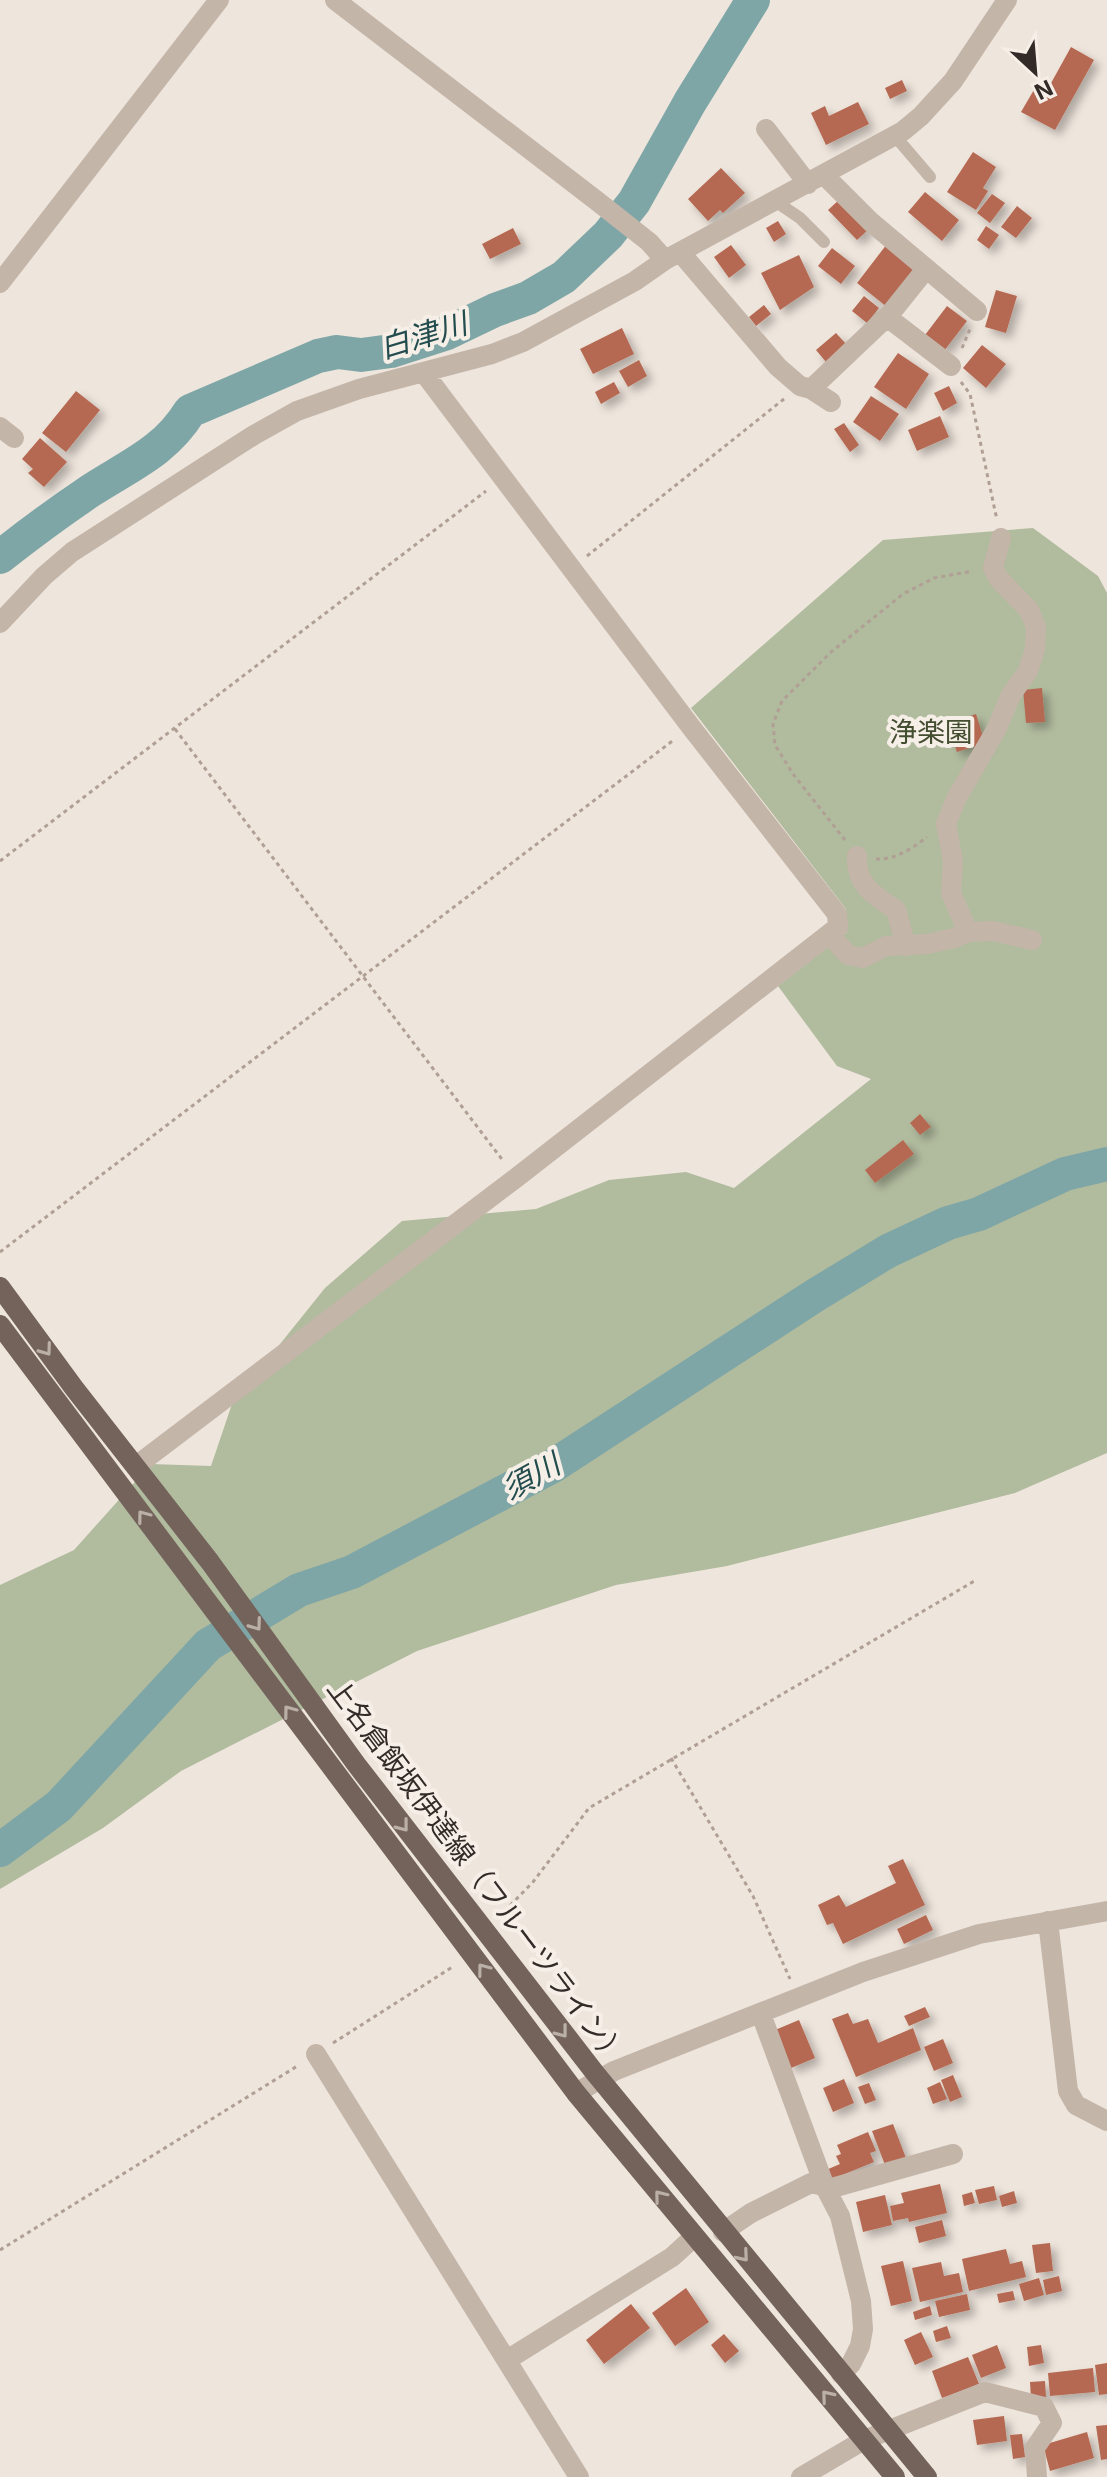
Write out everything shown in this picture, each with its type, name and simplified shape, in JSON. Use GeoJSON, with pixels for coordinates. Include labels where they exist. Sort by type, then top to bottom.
{"type":"FeatureCollection","features":[{"type":"Feature","properties":{"kind":"main road","name":"上名倉飯坂伊達線（フルーツライン）"},"geometry":{"type":"LineString","coordinates":[[0,1287],[210,1562],[356,1764],[600,2080],[927,2477]]}},
{"type":"Feature","properties":{"kind":"main road","name":"上名倉飯坂伊達線（フルーツライン）"},"geometry":{"type":"LineString","coordinates":[[0,1325],[576,2093],[895,2477]]}},
{"type":"Feature","properties":{"kind":"street"},"geometry":{"type":"LineString","coordinates":[[0,283],[219,0]]}},
{"type":"Feature","properties":{"kind":"street"},"geometry":{"type":"LineString","coordinates":[[335,0],[649,242],[672,256],[758,346],[805,388],[831,402]]}},
{"type":"Feature","properties":{"kind":"street"},"geometry":{"type":"LineString","coordinates":[[0,623],[44,576],[72,552],[272,423],[320,401],[523,342],[623,288],[672,256],[895,136],[921,116],[953,81],[1007,0]]}},
{"type":"Feature","properties":{"kind":"street"},"geometry":{"type":"LineString","coordinates":[[766,129],[816,180],[977,311]]}},
{"type":"Feature","properties":{"kind":"street"},"geometry":{"type":"LineString","coordinates":[[805,388],[887,317],[926,269]]}},
{"type":"Feature","properties":{"kind":"street"},"geometry":{"type":"LineString","coordinates":[[887,317],[951,366]]}},
{"type":"Feature","properties":{"kind":"street"},"geometry":{"type":"LineString","coordinates":[[136,1466],[516,1178],[838,927],[837,914],[691,727],[424,373]]}},
{"type":"Feature","properties":{"kind":"street"},"geometry":{"type":"LineString","coordinates":[[968,932],[951,893],[953,861],[946,824],[1011,695],[1028,671],[1035,649],[1036,627],[1029,610],[999,579],[993,568],[1001,538]]}},
{"type":"Feature","properties":{"kind":"street"},"geometry":{"type":"LineString","coordinates":[[857,856],[862,885],[870,894],[896,910],[906,946]]}},
{"type":"Feature","properties":{"kind":"street"},"geometry":{"type":"LineString","coordinates":[[829,934],[848,955],[863,958],[886,946],[954,938],[968,932],[993,931],[1032,940]]}},
{"type":"Feature","properties":{"kind":"street"},"geometry":{"type":"LineString","coordinates":[[576,2093],[614,2071],[863,1972],[979,1934],[1107,1911]]}},
{"type":"Feature","properties":{"kind":"street"},"geometry":{"type":"LineString","coordinates":[[1048,1921],[1068,2091],[1076,2105],[1107,2121]]}},
{"type":"Feature","properties":{"kind":"street"},"geometry":{"type":"LineString","coordinates":[[761,2014],[825,2187],[840,2216],[861,2301],[863,2329],[860,2346],[851,2364],[841,2374]]}},
{"type":"Feature","properties":{"kind":"street"},"geometry":{"type":"LineString","coordinates":[[316,2054],[579,2477]]}},
{"type":"Feature","properties":{"kind":"street"},"geometry":{"type":"LineString","coordinates":[[723,2232],[751,2213],[811,2183],[832,2188],[953,2154]]}},
{"type":"Feature","properties":{"kind":"street"},"geometry":{"type":"LineString","coordinates":[[507,2360],[672,2257],[694,2237]]}},
{"type":"Feature","properties":{"kind":"street"},"geometry":{"type":"LineString","coordinates":[[801,2477],[864,2440],[985,2392],[1044,2407],[1052,2423],[1035,2448],[1037,2477]]}},
{"type":"Feature","properties":{"kind":"lane"},"geometry":{"type":"LineString","coordinates":[[895,136],[930,177]]}},
{"type":"Feature","properties":{"kind":"lane"},"geometry":{"type":"LineString","coordinates":[[775,201],[800,218],[824,242]]}},
{"type":"Feature","properties":{"kind":"path"},"geometry":{"type":"LineString","coordinates":[[977,311],[966,341],[951,366],[970,394],[1001,538]]}},
{"type":"Feature","properties":{"kind":"path"},"geometry":{"type":"LineString","coordinates":[[572,567],[805,388]]}},
{"type":"Feature","properties":{"kind":"path"},"geometry":{"type":"LineString","coordinates":[[0,861],[502,479]]}},
{"type":"Feature","properties":{"kind":"path"},"geometry":{"type":"LineString","coordinates":[[946,824],[910,850],[882,860],[857,856],[793,774],[775,745],[773,724],[782,701],[831,652],[903,594],[934,578],[993,568]]}},
{"type":"Feature","properties":{"kind":"path"},"geometry":{"type":"LineString","coordinates":[[0,1252],[691,727]]}},
{"type":"Feature","properties":{"kind":"path"},"geometry":{"type":"LineString","coordinates":[[175,729],[516,1178]]}},
{"type":"Feature","properties":{"kind":"path"},"geometry":{"type":"LineString","coordinates":[[484,1930],[533,1882],[589,1808],[976,1580]]}},
{"type":"Feature","properties":{"kind":"path"},"geometry":{"type":"LineString","coordinates":[[671,1758],[753,1896],[797,1999]]}},
{"type":"Feature","properties":{"kind":"path"},"geometry":{"type":"LineString","coordinates":[[0,2250],[472,1955]]}},
{"type":"Feature","properties":{"kind":"green space","name":"浄楽園"},"geometry":{"type":"Polygon","coordinates":[[[1033,528],[1098,576],[1107,593],[1107,1453],[1015,1493],[727,1566],[616,1585],[417,1651],[181,1771],[103,1828],[0,1889],[0,1585],[74,1550],[151,1464],[211,1466],[232,1404],[325,1288],[402,1221],[536,1209],[609,1180],[686,1172],[734,1188],[871,1079],[837,1066],[778,986],[847,932],[846,909],[691,708],[883,540],[1033,528]]]}},
{"type":"Feature","properties":{"kind":"building"},"geometry":{"type":"Polygon","coordinates":[[[1071,47],[1094,60],[1055,130],[1021,112],[1035,88],[1045,94],[1071,47]]]}},
{"type":"Feature","properties":{"kind":"building"},"geometry":{"type":"Polygon","coordinates":[[[902,80],[907,91],[890,99],[885,88],[902,80]]]}},
{"type":"Feature","properties":{"kind":"building"},"geometry":{"type":"Polygon","coordinates":[[[858,102],[869,124],[826,145],[811,113],[825,106],[829,116],[858,102]]]}},
{"type":"Feature","properties":{"kind":"building"},"geometry":{"type":"Polygon","coordinates":[[[973,152],[996,167],[983,188],[988,191],[976,210],[947,192],[973,152]]]}},
{"type":"Feature","properties":{"kind":"building"},"geometry":{"type":"Polygon","coordinates":[[[721,168],[745,193],[723,213],[720,210],[708,221],[688,199],[721,168]]]}},
{"type":"Feature","properties":{"kind":"building"},"geometry":{"type":"Polygon","coordinates":[[[925,192],[959,220],[942,241],[908,212],[925,192]]]}},
{"type":"Feature","properties":{"kind":"building"},"geometry":{"type":"Polygon","coordinates":[[[992,194],[1005,203],[990,223],[977,213],[992,194]]]}},
{"type":"Feature","properties":{"kind":"building"},"geometry":{"type":"Polygon","coordinates":[[[840,199],[869,229],[857,240],[828,210],[840,199]]]}},
{"type":"Feature","properties":{"kind":"building"},"geometry":{"type":"Polygon","coordinates":[[[1017,206],[1032,218],[1016,238],[1001,227],[1017,206]]]}},
{"type":"Feature","properties":{"kind":"building"},"geometry":{"type":"Polygon","coordinates":[[[778,221],[786,234],[774,242],[766,228],[778,221]]]}},
{"type":"Feature","properties":{"kind":"building"},"geometry":{"type":"Polygon","coordinates":[[[986,226],[999,235],[989,249],[977,240],[986,226]]]}},
{"type":"Feature","properties":{"kind":"building"},"geometry":{"type":"Polygon","coordinates":[[[513,228],[521,244],[490,259],[482,244],[513,228]]]}},
{"type":"Feature","properties":{"kind":"building"},"geometry":{"type":"Polygon","coordinates":[[[887,244],[917,268],[887,307],[857,283],[887,244]]]}},
{"type":"Feature","properties":{"kind":"building"},"geometry":{"type":"Polygon","coordinates":[[[731,245],[746,265],[729,278],[714,257],[731,245]]]}},
{"type":"Feature","properties":{"kind":"building"},"geometry":{"type":"Polygon","coordinates":[[[832,248],[855,266],[841,284],[818,266],[832,248]]]}},
{"type":"Feature","properties":{"kind":"building"},"geometry":{"type":"Polygon","coordinates":[[[799,255],[814,287],[780,310],[761,273],[799,255]]]}},
{"type":"Feature","properties":{"kind":"building"},"geometry":{"type":"Polygon","coordinates":[[[996,290],[1017,296],[1006,333],[985,327],[996,290]]]}},
{"type":"Feature","properties":{"kind":"building"},"geometry":{"type":"Polygon","coordinates":[[[864,296],[879,308],[867,323],[852,311],[864,296]]]}},
{"type":"Feature","properties":{"kind":"building"},"geometry":{"type":"Polygon","coordinates":[[[764,305],[771,314],[756,326],[749,317],[764,305]]]}},
{"type":"Feature","properties":{"kind":"building"},"geometry":{"type":"Polygon","coordinates":[[[947,306],[967,321],[944,351],[925,335],[947,306]]]}},
{"type":"Feature","properties":{"kind":"building"},"geometry":{"type":"Polygon","coordinates":[[[622,328],[634,354],[593,374],[580,349],[622,328]]]}},
{"type":"Feature","properties":{"kind":"building"},"geometry":{"type":"Polygon","coordinates":[[[836,333],[846,344],[826,362],[816,350],[836,333]]]}},
{"type":"Feature","properties":{"kind":"building"},"geometry":{"type":"Polygon","coordinates":[[[982,345],[1006,364],[986,388],[963,368],[982,345]]]}},
{"type":"Feature","properties":{"kind":"building"},"geometry":{"type":"Polygon","coordinates":[[[898,353],[929,374],[906,409],[874,387],[898,353]]]}},
{"type":"Feature","properties":{"kind":"building"},"geometry":{"type":"Polygon","coordinates":[[[639,360],[647,376],[628,387],[619,371],[639,360]]]}},
{"type":"Feature","properties":{"kind":"building"},"geometry":{"type":"Polygon","coordinates":[[[614,382],[620,393],[601,404],[595,392],[614,382]]]}},
{"type":"Feature","properties":{"kind":"building"},"geometry":{"type":"Polygon","coordinates":[[[949,386],[957,403],[943,411],[934,393],[949,386]]]}},
{"type":"Feature","properties":{"kind":"building"},"geometry":{"type":"Polygon","coordinates":[[[76,391],[100,410],[66,452],[42,433],[76,391]]]}},
{"type":"Feature","properties":{"kind":"building"},"geometry":{"type":"Polygon","coordinates":[[[871,396],[899,414],[880,441],[853,422],[871,396]]]}},
{"type":"Feature","properties":{"kind":"building"},"geometry":{"type":"Polygon","coordinates":[[[940,416],[949,437],[917,451],[908,430],[940,416]]]}},
{"type":"Feature","properties":{"kind":"building"},"geometry":{"type":"Polygon","coordinates":[[[844,423],[859,445],[850,452],[834,429],[844,423]]]}},
{"type":"Feature","properties":{"kind":"building"},"geometry":{"type":"Polygon","coordinates":[[[40,438],[67,462],[44,487],[28,473],[33,469],[22,459],[40,438]]]}},
{"type":"Feature","properties":{"kind":"building"},"geometry":{"type":"Polygon","coordinates":[[[1042,688],[1045,722],[1026,723],[1023,690],[1042,688]]]}},
{"type":"Feature","properties":{"kind":"building"},"geometry":{"type":"Polygon","coordinates":[[[976,714],[985,743],[957,752],[947,724],[976,714]]]}},
{"type":"Feature","properties":{"kind":"building"},"geometry":{"type":"Polygon","coordinates":[[[920,1114],[931,1127],[920,1135],[910,1123],[920,1114]]]}},
{"type":"Feature","properties":{"kind":"building"},"geometry":{"type":"Polygon","coordinates":[[[903,1140],[914,1154],[875,1183],[865,1170],[903,1140]]]}},
{"type":"Feature","properties":{"kind":"building"},"geometry":{"type":"Polygon","coordinates":[[[903,1859],[925,1905],[843,1944],[833,1923],[827,1925],[818,1905],[839,1895],[846,1907],[896,1883],[888,1866],[903,1859]]]}},
{"type":"Feature","properties":{"kind":"building"},"geometry":{"type":"Polygon","coordinates":[[[926,1915],[933,1930],[904,1944],[897,1929],[926,1915]]]}},
{"type":"Feature","properties":{"kind":"building"},"geometry":{"type":"Polygon","coordinates":[[[925,2007],[930,2017],[909,2026],[904,2016],[925,2007]]]}},
{"type":"Feature","properties":{"kind":"building"},"geometry":{"type":"Polygon","coordinates":[[[848,2013],[853,2024],[868,2019],[878,2043],[913,2028],[921,2050],[856,2077],[832,2019],[848,2013]]]}},
{"type":"Feature","properties":{"kind":"building"},"geometry":{"type":"Polygon","coordinates":[[[799,2020],[815,2058],[791,2068],[775,2030],[799,2020]]]}},
{"type":"Feature","properties":{"kind":"building"},"geometry":{"type":"Polygon","coordinates":[[[943,2039],[953,2063],[934,2071],[924,2047],[943,2039]]]}},
{"type":"Feature","properties":{"kind":"building"},"geometry":{"type":"Polygon","coordinates":[[[953,2075],[962,2097],[950,2102],[941,2080],[953,2075]]]}},
{"type":"Feature","properties":{"kind":"building"},"geometry":{"type":"Polygon","coordinates":[[[844,2079],[854,2103],[833,2112],[823,2088],[844,2079]]]}},
{"type":"Feature","properties":{"kind":"building"},"geometry":{"type":"Polygon","coordinates":[[[940,2082],[947,2099],[933,2104],[927,2088],[940,2082]]]}},
{"type":"Feature","properties":{"kind":"building"},"geometry":{"type":"Polygon","coordinates":[[[869,2083],[876,2100],[865,2104],[858,2087],[869,2083]]]}},
{"type":"Feature","properties":{"kind":"building"},"geometry":{"type":"Polygon","coordinates":[[[893,2124],[906,2158],[885,2165],[872,2131],[893,2124]]]}},
{"type":"Feature","properties":{"kind":"building"},"geometry":{"type":"Polygon","coordinates":[[[868,2132],[876,2151],[870,2153],[874,2162],[830,2180],[826,2170],[840,2164],[836,2156],[841,2154],[837,2145],[868,2132]]]}},
{"type":"Feature","properties":{"kind":"building"},"geometry":{"type":"Polygon","coordinates":[[[940,2184],[947,2213],[909,2222],[908,2218],[893,2221],[890,2206],[904,2203],[901,2193],[940,2184]]]}},
{"type":"Feature","properties":{"kind":"building"},"geometry":{"type":"Polygon","coordinates":[[[994,2186],[997,2200],[979,2204],[975,2190],[994,2186]]]}},
{"type":"Feature","properties":{"kind":"building"},"geometry":{"type":"Polygon","coordinates":[[[1014,2191],[1017,2203],[1002,2207],[999,2196],[1014,2191]]]}},
{"type":"Feature","properties":{"kind":"building"},"geometry":{"type":"Polygon","coordinates":[[[972,2192],[975,2203],[964,2206],[962,2195],[972,2192]]]}},
{"type":"Feature","properties":{"kind":"building"},"geometry":{"type":"Polygon","coordinates":[[[885,2195],[892,2225],[863,2232],[856,2202],[885,2195]]]}},
{"type":"Feature","properties":{"kind":"building"},"geometry":{"type":"Polygon","coordinates":[[[942,2220],[946,2236],[919,2243],[915,2227],[942,2220]]]}},
{"type":"Feature","properties":{"kind":"building"},"geometry":{"type":"Polygon","coordinates":[[[1050,2243],[1053,2271],[1036,2273],[1032,2245],[1050,2243]]]}},
{"type":"Feature","properties":{"kind":"building"},"geometry":{"type":"Polygon","coordinates":[[[1006,2249],[1010,2264],[1022,2261],[1026,2277],[969,2291],[962,2259],[1006,2249]]]}},
{"type":"Feature","properties":{"kind":"building"},"geometry":{"type":"Polygon","coordinates":[[[903,2261],[912,2301],[891,2306],[881,2266],[903,2261]]]}},
{"type":"Feature","properties":{"kind":"building"},"geometry":{"type":"Polygon","coordinates":[[[941,2262],[944,2276],[959,2273],[963,2292],[920,2302],[912,2268],[941,2262]]]}},
{"type":"Feature","properties":{"kind":"building"},"geometry":{"type":"Polygon","coordinates":[[[1059,2276],[1062,2291],[1046,2295],[1043,2280],[1059,2276]]]}},
{"type":"Feature","properties":{"kind":"building"},"geometry":{"type":"Polygon","coordinates":[[[1039,2278],[1044,2295],[1024,2301],[1019,2284],[1039,2278]]]}},
{"type":"Feature","properties":{"kind":"building"},"geometry":{"type":"Polygon","coordinates":[[[686,2288],[709,2322],[675,2346],[652,2313],[686,2288]]]}},
{"type":"Feature","properties":{"kind":"building"},"geometry":{"type":"Polygon","coordinates":[[[1013,2291],[1015,2300],[999,2303],[997,2294],[1013,2291]]]}},
{"type":"Feature","properties":{"kind":"building"},"geometry":{"type":"Polygon","coordinates":[[[967,2294],[970,2310],[939,2317],[935,2301],[967,2294]]]}},
{"type":"Feature","properties":{"kind":"building"},"geometry":{"type":"Polygon","coordinates":[[[631,2304],[650,2328],[604,2364],[586,2340],[631,2304]]]}},
{"type":"Feature","properties":{"kind":"building"},"geometry":{"type":"Polygon","coordinates":[[[930,2306],[932,2315],[915,2320],[913,2312],[930,2306]]]}},
{"type":"Feature","properties":{"kind":"building"},"geometry":{"type":"Polygon","coordinates":[[[947,2326],[951,2338],[936,2342],[933,2331],[947,2326]]]}},
{"type":"Feature","properties":{"kind":"building"},"geometry":{"type":"Polygon","coordinates":[[[921,2332],[933,2357],[915,2365],[904,2340],[921,2332]]]}},
{"type":"Feature","properties":{"kind":"building"},"geometry":{"type":"Polygon","coordinates":[[[724,2334],[739,2351],[725,2363],[711,2345],[724,2334]]]}},
{"type":"Feature","properties":{"kind":"building"},"geometry":{"type":"Polygon","coordinates":[[[997,2345],[1006,2368],[981,2378],[972,2355],[997,2345]]]}},
{"type":"Feature","properties":{"kind":"building"},"geometry":{"type":"Polygon","coordinates":[[[1041,2345],[1044,2363],[1029,2366],[1027,2347],[1041,2345]]]}},
{"type":"Feature","properties":{"kind":"building"},"geometry":{"type":"Polygon","coordinates":[[[968,2357],[979,2384],[942,2398],[932,2371],[968,2357]]]}},
{"type":"Feature","properties":{"kind":"building"},"geometry":{"type":"Polygon","coordinates":[[[1107,2363],[1107,2394],[1099,2395],[1095,2365],[1107,2363]]]}},
{"type":"Feature","properties":{"kind":"building"},"geometry":{"type":"Polygon","coordinates":[[[1093,2368],[1095,2392],[1050,2396],[1048,2373],[1093,2368]]]}},
{"type":"Feature","properties":{"kind":"building"},"geometry":{"type":"Polygon","coordinates":[[[1045,2381],[1046,2397],[1031,2398],[1030,2382],[1045,2381]]]}},
{"type":"Feature","properties":{"kind":"building"},"geometry":{"type":"Polygon","coordinates":[[[1004,2416],[1007,2441],[977,2445],[973,2420],[1004,2416]]]}},
{"type":"Feature","properties":{"kind":"building"},"geometry":{"type":"Polygon","coordinates":[[[1107,2425],[1107,2459],[1101,2460],[1096,2426],[1107,2425]]]}},
{"type":"Feature","properties":{"kind":"building"},"geometry":{"type":"Polygon","coordinates":[[[1087,2432],[1094,2458],[1050,2471],[1043,2445],[1087,2432]]]}},
{"type":"Feature","properties":{"kind":"building"},"geometry":{"type":"Polygon","coordinates":[[[1022,2434],[1025,2457],[1013,2459],[1010,2435],[1022,2434]]]}},
{"type":"Feature","properties":{"kind":"waterway","name":"白津川"},"geometry":{"type":"LineString","coordinates":[[0,557],[78,499],[157,448],[190,411],[318,356],[337,352],[361,355],[391,351],[447,333],[528,298],[564,277],[608,235],[634,202],[690,102],[753,0]]}},
{"type":"Feature","properties":{"kind":"waterway","name":"須川"},"geometry":{"type":"LineString","coordinates":[[0,1850],[59,1806],[208,1645],[299,1590],[352,1572],[553,1466],[888,1251],[1065,1174],[1107,1164]]}}]}
